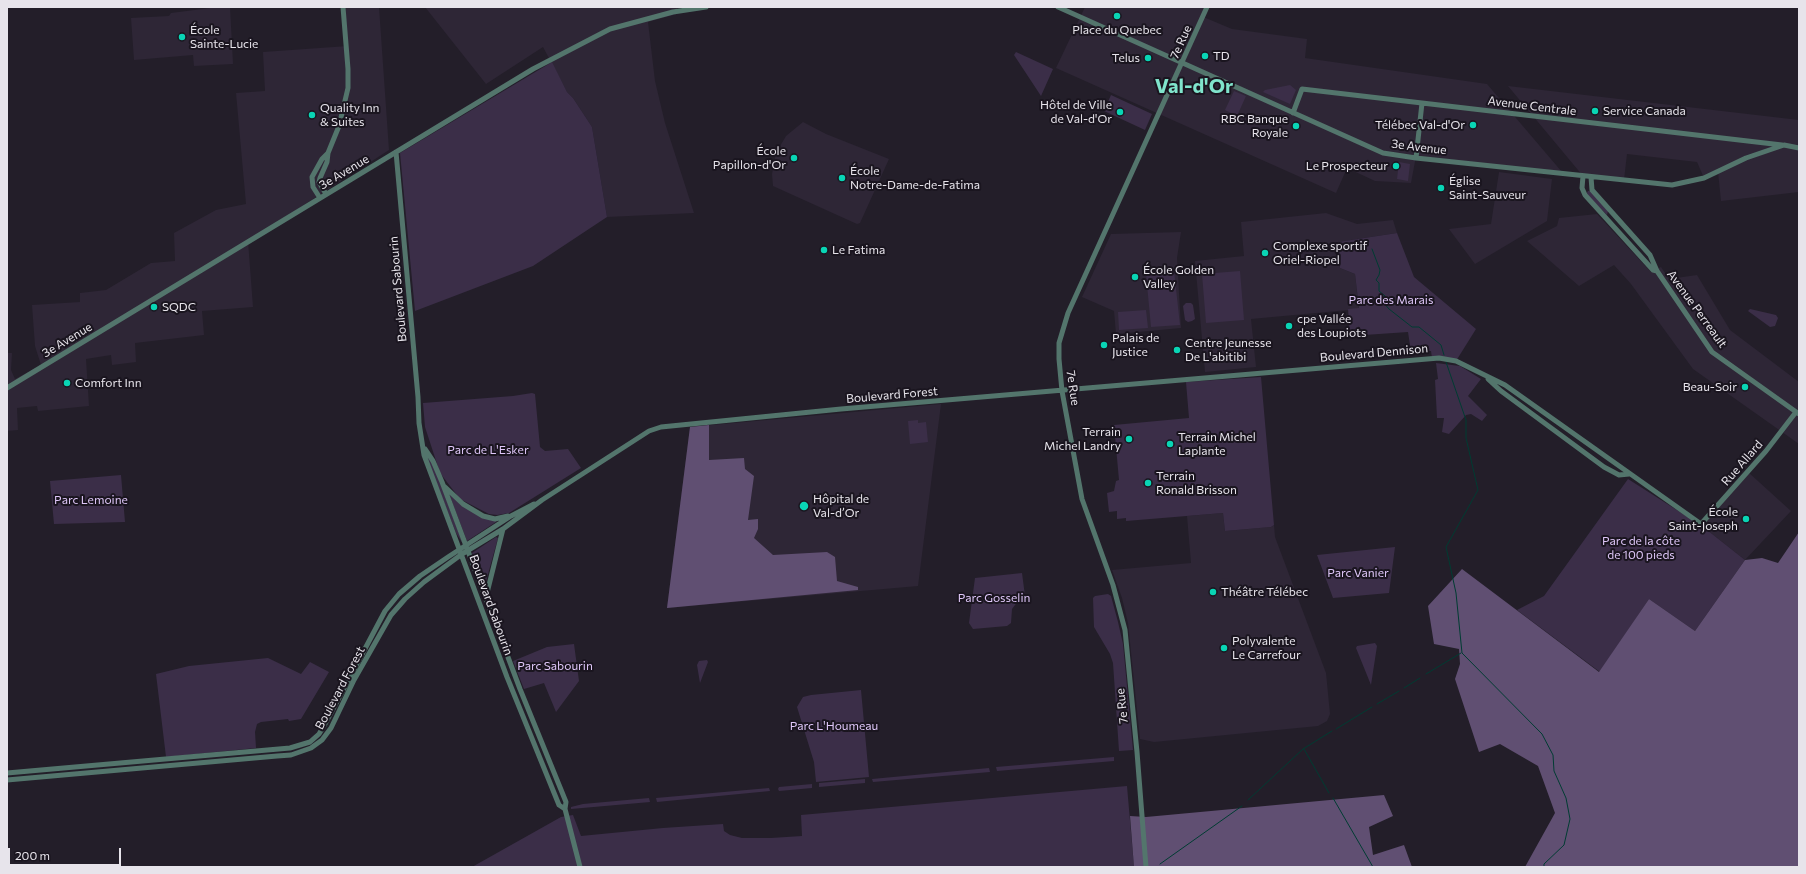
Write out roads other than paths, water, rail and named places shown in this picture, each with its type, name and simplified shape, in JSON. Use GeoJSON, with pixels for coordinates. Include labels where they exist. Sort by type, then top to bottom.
{"type":"FeatureCollection","features":[{"type":"Feature","properties":{"kind":"street"},"geometry":{"type":"LineString","coordinates":[[326,194],[320,182],[327,162],[328,153],[344,110],[348,88],[348,69],[342,7]]}},
{"type":"Feature","properties":{"kind":"street","name":"3e Avenue"},"geometry":{"type":"LineString","coordinates":[[7,388],[533,69],[610,29],[673,9],[706,7]]}},
{"type":"Feature","properties":{"kind":"street","name":"3e Avenue"},"geometry":{"type":"LineString","coordinates":[[1058,7],[1377,151],[1416,158],[1664,185],[1679,185],[1704,178],[1746,158],[1784,145]]}},
{"type":"Feature","properties":{"kind":"street","name":"7e Rue"},"geometry":{"type":"LineString","coordinates":[[1146,867],[1125,630],[1113,585],[1082,499],[1062,391],[1059,343],[1064,323],[1207,7]]}},
{"type":"Feature","properties":{"kind":"street","name":"Avenue Centrale"},"geometry":{"type":"LineString","coordinates":[[1293,114],[1302,89],[1784,145]]}},
{"type":"Feature","properties":{"kind":"street"},"geometry":{"type":"LineString","coordinates":[[1416,158],[1422,103]]}},
{"type":"Feature","properties":{"kind":"street"},"geometry":{"type":"LineString","coordinates":[[1784,145],[1799,148]]}},
{"type":"Feature","properties":{"kind":"street","name":"Boulevard Sabourin"},"geometry":{"type":"LineString","coordinates":[[396,152],[418,397],[419,423],[428,468],[507,677],[559,805],[565,809]]}},
{"type":"Feature","properties":{"kind":"street"},"geometry":{"type":"LineString","coordinates":[[320,198],[313,187],[312,177],[322,159],[328,153]]}},
{"type":"Feature","properties":{"kind":"street"},"geometry":{"type":"LineString","coordinates":[[1583,176],[1582,188],[1585,195],[1653,270],[1657,271]]}},
{"type":"Feature","properties":{"kind":"street"},"geometry":{"type":"LineString","coordinates":[[1591,177],[1592,190],[1650,255],[1657,271]]}},
{"type":"Feature","properties":{"kind":"street","name":"Avenue Perreault"},"geometry":{"type":"LineString","coordinates":[[1657,271],[1712,352],[1798,413]]}},
{"type":"Feature","properties":{"kind":"street","name":"Boulevard Dennison"},"geometry":{"type":"LineString","coordinates":[[1265,373],[1439,358],[1456,361],[1505,385],[1701,524]]}},
{"type":"Feature","properties":{"kind":"street","name":"Boulevard Forest"},"geometry":{"type":"LineString","coordinates":[[466,548],[503,529],[542,500],[649,431],[661,427],[841,409],[1265,373]]}},
{"type":"Feature","properties":{"kind":"street","name":"Boulevard Dennison"},"geometry":{"type":"LineString","coordinates":[[1482,375],[1501,391],[1604,467],[1619,475],[1630,474]]}},
{"type":"Feature","properties":{"kind":"street","name":"Rue Allard"},"geometry":{"type":"LineString","coordinates":[[1701,524],[1798,413]]}},
{"type":"Feature","properties":{"kind":"street","name":"Boulevard Sabourin"},"geometry":{"type":"LineString","coordinates":[[424,448],[433,460],[442,482],[520,690],[566,802],[565,809],[580,867]]}},
{"type":"Feature","properties":{"kind":"street"},"geometry":{"type":"LineString","coordinates":[[442,482],[463,504],[483,516],[495,519],[511,516]]}},
{"type":"Feature","properties":{"kind":"street","name":"Boulevard Forest"},"geometry":{"type":"LineString","coordinates":[[7,780],[284,756],[303,752],[311,748],[322,740],[331,728],[354,680],[392,615],[405,598],[466,548],[511,516],[542,500]]}},
{"type":"Feature","properties":{"kind":"street"},"geometry":{"type":"LineString","coordinates":[[486,598],[503,529]]}},
{"type":"Feature","properties":{"kind":"street","name":"Boulevard Forest"},"geometry":{"type":"LineString","coordinates":[[7,773],[290,748],[310,742],[319,734],[325,724],[385,611],[399,594],[420,576],[461,552]]}},
{"type":"Feature","properties":{"kind":"waterway"},"geometry":{"type":"LineString","coordinates":[[1372,249],[1380,270],[1376,280],[1379,283],[1379,291],[1385,296],[1382,301],[1389,309],[1412,327],[1419,327],[1441,345],[1444,355]]}},
{"type":"Feature","properties":{"kind":"waterway"},"geometry":{"type":"LineString","coordinates":[[1446,362],[1466,420],[1466,438],[1478,490],[1446,547],[1456,593],[1462,653],[1542,734],[1553,755],[1554,771],[1566,798],[1570,819],[1564,845],[1544,864],[1544,867]]}},
{"type":"Feature","properties":{"kind":"waterway"},"geometry":{"type":"LineString","coordinates":[[1426,674],[1461,653]]}},
{"type":"Feature","properties":{"kind":"waterway"},"geometry":{"type":"LineString","coordinates":[[1404,688],[1420,678]]}},
{"type":"Feature","properties":{"kind":"waterway"},"geometry":{"type":"LineString","coordinates":[[1377,704],[1399,691]]}},
{"type":"Feature","properties":{"kind":"waterway"},"geometry":{"type":"LineString","coordinates":[[1336,729],[1372,707]]}},
{"type":"Feature","properties":{"kind":"waterway"},"geometry":{"type":"LineString","coordinates":[[1248,800],[1303,749],[1332,731]]}},
{"type":"Feature","properties":{"kind":"waterway"},"geometry":{"type":"LineString","coordinates":[[1304,749],[1329,793]]}},
{"type":"Feature","properties":{"kind":"waterway"},"geometry":{"type":"LineString","coordinates":[[1333,798],[1373,867]]}},
{"type":"Feature","properties":{"kind":"waterway"},"geometry":{"type":"LineString","coordinates":[[1160,864],[1242,806]]}},
{"type":"Feature","properties":{"kind":"place","name":"Place du Quebec"},"geometry":{"type":"Point","coordinates":[1117,16]}},
{"type":"Feature","properties":{"kind":"place","name":"École Sainte-Lucie"},"geometry":{"type":"Point","coordinates":[182,37]}},
{"type":"Feature","properties":{"kind":"place","name":"TD"},"geometry":{"type":"Point","coordinates":[1205,56]}},
{"type":"Feature","properties":{"kind":"place","name":"Telus"},"geometry":{"type":"Point","coordinates":[1148,58]}},
{"type":"Feature","properties":{"kind":"place","name":"Service Canada"},"geometry":{"type":"Point","coordinates":[1595,111]}},
{"type":"Feature","properties":{"kind":"place","name":"Hôtel de Ville de Val-d'Or"},"geometry":{"type":"Point","coordinates":[1120,112]}},
{"type":"Feature","properties":{"kind":"place","name":"Quality Inn & Suites"},"geometry":{"type":"Point","coordinates":[312,115]}},
{"type":"Feature","properties":{"kind":"place","name":"Télébec Val-d'Or"},"geometry":{"type":"Point","coordinates":[1473,125]}},
{"type":"Feature","properties":{"kind":"place","name":"RBC Banque Royale"},"geometry":{"type":"Point","coordinates":[1296,126]}},
{"type":"Feature","properties":{"kind":"place","name":"École Papillon-d'Or"},"geometry":{"type":"Point","coordinates":[794,158]}},
{"type":"Feature","properties":{"kind":"place","name":"Le Prospecteur"},"geometry":{"type":"Point","coordinates":[1396,166]}},
{"type":"Feature","properties":{"kind":"place","name":"École Notre-Dame-de-Fatima"},"geometry":{"type":"Point","coordinates":[842,178]}},
{"type":"Feature","properties":{"kind":"place","name":"Église Saint-Sauveur"},"geometry":{"type":"Point","coordinates":[1441,188]}},
{"type":"Feature","properties":{"kind":"place","name":"Le Fatima"},"geometry":{"type":"Point","coordinates":[824,250]}},
{"type":"Feature","properties":{"kind":"place","name":"Complexe sportif Oriel-Riopel"},"geometry":{"type":"Point","coordinates":[1265,253]}},
{"type":"Feature","properties":{"kind":"place","name":"École Golden Valley"},"geometry":{"type":"Point","coordinates":[1135,277]}},
{"type":"Feature","properties":{"kind":"place","name":"SQDC"},"geometry":{"type":"Point","coordinates":[154,307]}},
{"type":"Feature","properties":{"kind":"place","name":"cpe Vallée des Loupiots"},"geometry":{"type":"Point","coordinates":[1289,326]}},
{"type":"Feature","properties":{"kind":"place","name":"Palais de Justice"},"geometry":{"type":"Point","coordinates":[1104,345]}},
{"type":"Feature","properties":{"kind":"place","name":"Centre Jeunesse De L'abitibi"},"geometry":{"type":"Point","coordinates":[1177,350]}},
{"type":"Feature","properties":{"kind":"place","name":"Comfort Inn"},"geometry":{"type":"Point","coordinates":[67,383]}},
{"type":"Feature","properties":{"kind":"place","name":"Beau-Soir"},"geometry":{"type":"Point","coordinates":[1745,387]}},
{"type":"Feature","properties":{"kind":"place","name":"Terrain Michel Landry"},"geometry":{"type":"Point","coordinates":[1129,439]}},
{"type":"Feature","properties":{"kind":"place","name":"Terrain Michel Laplante"},"geometry":{"type":"Point","coordinates":[1170,444]}},
{"type":"Feature","properties":{"kind":"place","name":"Terrain Ronald Brisson"},"geometry":{"type":"Point","coordinates":[1148,483]}},
{"type":"Feature","properties":{"kind":"place","name":"Hôpital de Val-d’Or"},"geometry":{"type":"Point","coordinates":[804,506]}},
{"type":"Feature","properties":{"kind":"place","name":"École Saint-Joseph"},"geometry":{"type":"Point","coordinates":[1746,519]}},
{"type":"Feature","properties":{"kind":"place","name":"Théâtre Télébec"},"geometry":{"type":"Point","coordinates":[1213,592]}},
{"type":"Feature","properties":{"kind":"place","name":"Polyvalente Le Carrefour"},"geometry":{"type":"Point","coordinates":[1224,648]}},
{"type":"Feature","properties":{"kind":"district","name":"Val-d'Or"},"geometry":{"type":"Point","coordinates":[1194,86]}},
{"type":"Feature","properties":{"kind":"park label","name":"Parc des Marais"},"geometry":{"type":"Point","coordinates":[1391,300]}},
{"type":"Feature","properties":{"kind":"park label","name":"Parc de L'Esker"},"geometry":{"type":"Point","coordinates":[488,450]}},
{"type":"Feature","properties":{"kind":"park label","name":"Parc Lemoine"},"geometry":{"type":"Point","coordinates":[91,500]}},
{"type":"Feature","properties":{"kind":"park label","name":"Parc de la côte de 100 pieds"},"geometry":{"type":"Point","coordinates":[1641,548]}},
{"type":"Feature","properties":{"kind":"park label","name":"Parc Vanier"},"geometry":{"type":"Point","coordinates":[1358,573]}},
{"type":"Feature","properties":{"kind":"park label","name":"Parc Gosselin"},"geometry":{"type":"Point","coordinates":[994,598]}},
{"type":"Feature","properties":{"kind":"park label","name":"Parc Sabourin"},"geometry":{"type":"Point","coordinates":[555,666]}},
{"type":"Feature","properties":{"kind":"park label","name":"Parc L'Houmeau"},"geometry":{"type":"Point","coordinates":[834,726]}}]}
